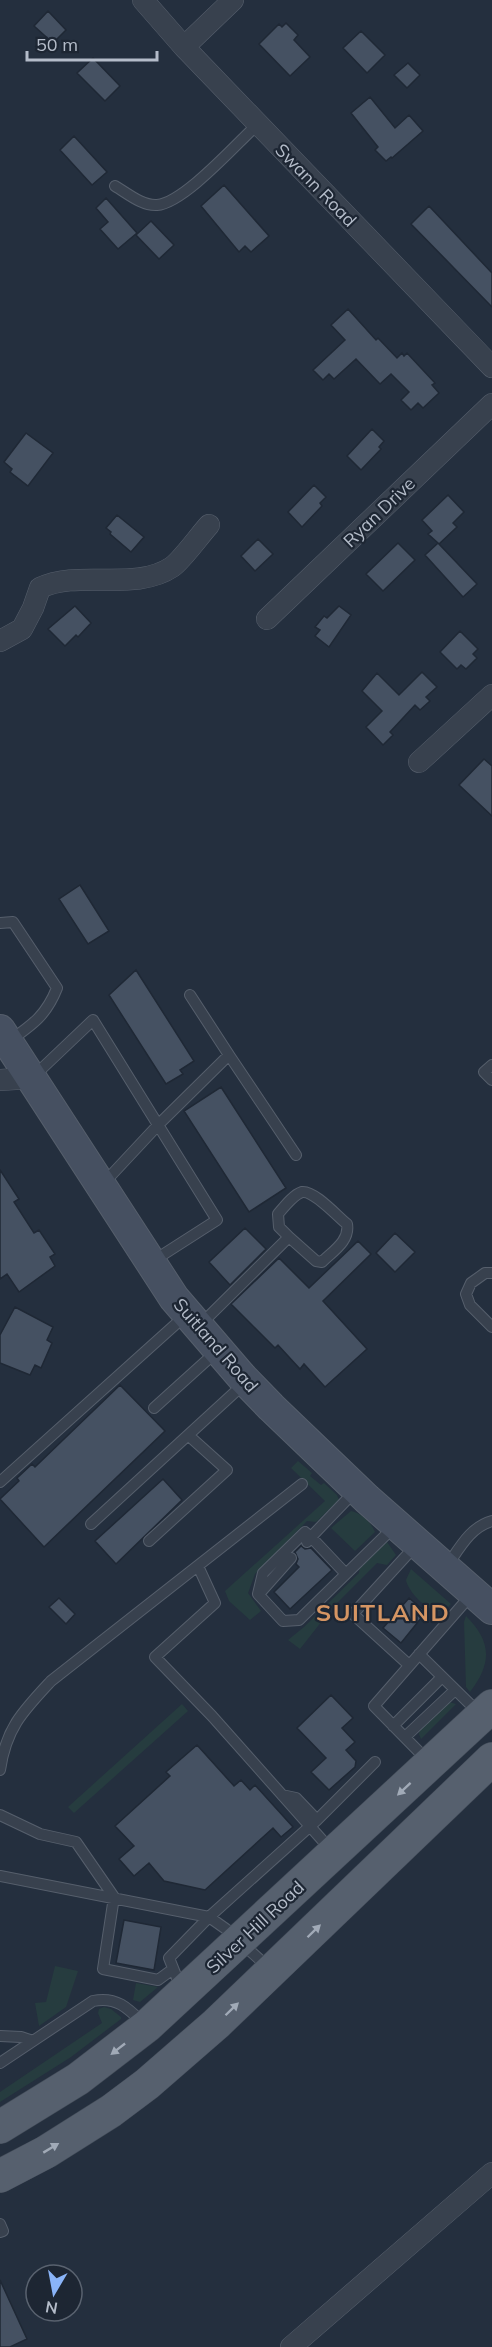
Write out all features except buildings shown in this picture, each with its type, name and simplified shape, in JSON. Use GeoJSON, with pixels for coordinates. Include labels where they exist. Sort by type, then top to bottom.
{"type":"FeatureCollection","features":[{"type":"Feature","properties":{"kind":"main road","name":"Suitland Road"},"geometry":{"type":"LineString","coordinates":[[4,1036],[174,1299],[246,1382],[357,1489],[487,1605]]}},
{"type":"Feature","properties":{"kind":"main road","name":"Silver Hill Road"},"geometry":{"type":"LineString","coordinates":[[0,2127],[78,2079],[147,2026],[178,1981],[240,1941],[487,1711]]}},
{"type":"Feature","properties":{"kind":"main road"},"geometry":{"type":"LineString","coordinates":[[0,2176],[45,2152],[111,2111],[216,2025],[492,1759]]}},
{"type":"Feature","properties":{"kind":"street","name":"Swann Road"},"geometry":{"type":"LineString","coordinates":[[143,0],[184,47],[492,367]]}},
{"type":"Feature","properties":{"kind":"street"},"geometry":{"type":"LineString","coordinates":[[184,47],[233,0]]}},
{"type":"Feature","properties":{"kind":"street","name":"Ryan Drive"},"geometry":{"type":"LineString","coordinates":[[267,619],[492,404]]}},
{"type":"Feature","properties":{"kind":"street"},"geometry":{"type":"LineString","coordinates":[[0,641],[22,629],[40,588],[65,580],[118,580],[160,573],[174,566],[209,525]]}},
{"type":"Feature","properties":{"kind":"street"},"geometry":{"type":"LineString","coordinates":[[419,762],[492,695]]}},
{"type":"Feature","properties":{"kind":"street"},"geometry":{"type":"LineString","coordinates":[[0,1080],[31,1078]]}},
{"type":"Feature","properties":{"kind":"street"},"geometry":{"type":"LineString","coordinates":[[291,2347],[492,2173]]}},
{"type":"Feature","properties":{"kind":"lane"},"geometry":{"type":"LineString","coordinates":[[115,186],[147,203],[155,205],[172,201],[258,124]]}},
{"type":"Feature","properties":{"kind":"lane"},"geometry":{"type":"LineString","coordinates":[[0,923],[13,922],[57,988],[50,1006],[33,1024],[4,1036]]}},
{"type":"Feature","properties":{"kind":"lane"},"geometry":{"type":"LineString","coordinates":[[190,995],[296,1155]]}},
{"type":"Feature","properties":{"kind":"lane"},"geometry":{"type":"LineString","coordinates":[[31,1078],[93,1020],[217,1220],[151,1263]]}},
{"type":"Feature","properties":{"kind":"lane"},"geometry":{"type":"LineString","coordinates":[[101,1185],[229,1055]]}},
{"type":"Feature","properties":{"kind":"lane"},"geometry":{"type":"LineString","coordinates":[[492,1065],[484,1072],[492,1080]]}},
{"type":"Feature","properties":{"kind":"lane"},"geometry":{"type":"LineString","coordinates":[[302,1192],[311,1193],[347,1224],[349,1232],[346,1239],[322,1262],[316,1261],[289,1237],[279,1227],[278,1214],[302,1192]]}},
{"type":"Feature","properties":{"kind":"lane"},"geometry":{"type":"LineString","coordinates":[[0,1482],[289,1237]]}},
{"type":"Feature","properties":{"kind":"lane"},"geometry":{"type":"LineString","coordinates":[[492,1273],[484,1273],[471,1283],[466,1294],[470,1305],[492,1327]]}},
{"type":"Feature","properties":{"kind":"lane"},"geometry":{"type":"LineString","coordinates":[[154,1408],[219,1350]]}},
{"type":"Feature","properties":{"kind":"lane"},"geometry":{"type":"LineString","coordinates":[[91,1524],[246,1382]]}},
{"type":"Feature","properties":{"kind":"lane"},"geometry":{"type":"LineString","coordinates":[[149,1541],[227,1470],[188,1435]]}},
{"type":"Feature","properties":{"kind":"lane"},"geometry":{"type":"LineString","coordinates":[[0,1770],[4,1747],[13,1725],[51,1681],[302,1484]]}},
{"type":"Feature","properties":{"kind":"lane"},"geometry":{"type":"LineString","coordinates":[[309,1539],[357,1489]]}},
{"type":"Feature","properties":{"kind":"lane"},"geometry":{"type":"LineString","coordinates":[[445,1568],[467,1538],[482,1524],[492,1521]]}},
{"type":"Feature","properties":{"kind":"lane"},"geometry":{"type":"LineString","coordinates":[[258,1594],[263,1573],[305,1532],[309,1539],[345,1573]]}},
{"type":"Feature","properties":{"kind":"lane"},"geometry":{"type":"LineString","coordinates":[[258,1594],[283,1621],[299,1620],[345,1573],[406,1534]]}},
{"type":"Feature","properties":{"kind":"lane"},"geometry":{"type":"LineString","coordinates":[[406,1534],[353,1614],[409,1665]]}},
{"type":"Feature","properties":{"kind":"lane"},"geometry":{"type":"LineString","coordinates":[[258,1594],[291,1558]]}},
{"type":"Feature","properties":{"kind":"lane"},"geometry":{"type":"LineString","coordinates":[[198,1566],[215,1603],[155,1657],[212,1716],[281,1795],[313,1823],[334,1854]]}},
{"type":"Feature","properties":{"kind":"lane"},"geometry":{"type":"LineString","coordinates":[[431,1763],[374,1706],[419,1654],[487,1605]]}},
{"type":"Feature","properties":{"kind":"lane"},"geometry":{"type":"LineString","coordinates":[[419,1654],[455,1690],[487,1711]]}},
{"type":"Feature","properties":{"kind":"lane"},"geometry":{"type":"LineString","coordinates":[[393,1726],[442,1677]]}},
{"type":"Feature","properties":{"kind":"lane"},"geometry":{"type":"LineString","coordinates":[[405,1737],[455,1690]]}},
{"type":"Feature","properties":{"kind":"lane"},"geometry":{"type":"LineString","coordinates":[[0,1815],[40,1834],[76,1842],[114,1897],[103,1969],[158,1980],[178,1981],[169,1958],[209,1917],[313,1823],[375,1762]]}},
{"type":"Feature","properties":{"kind":"lane"},"geometry":{"type":"LineString","coordinates":[[0,1876],[209,1917],[240,1941],[272,1971]]}},
{"type":"Feature","properties":{"kind":"lane"},"geometry":{"type":"LineString","coordinates":[[0,2063],[96,2000],[110,2000],[122,2004],[147,2026]]}},
{"type":"Feature","properties":{"kind":"lane"},"geometry":{"type":"LineString","coordinates":[[0,2036],[21,2037],[33,2041]]}},
{"type":"Feature","properties":{"kind":"lane"},"geometry":{"type":"LineString","coordinates":[[0,2224],[3,2230],[0,2232]]}},
{"type":"Feature","properties":{"kind":"green space"},"geometry":{"type":"Polygon","coordinates":[[[298,1461],[312,1473],[310,1476],[321,1485],[324,1483],[337,1495],[339,1500],[316,1522],[307,1521],[255,1574],[248,1593],[261,1611],[250,1620],[229,1601],[225,1591],[325,1501],[291,1468],[298,1461]]]}},
{"type":"Feature","properties":{"kind":"green space"},"geometry":{"type":"Polygon","coordinates":[[[351,1511],[365,1518],[375,1532],[355,1551],[331,1528],[351,1511]]]}},
{"type":"Feature","properties":{"kind":"green space"},"geometry":{"type":"Polygon","coordinates":[[[387,1542],[396,1555],[387,1565],[377,1563],[333,1607],[300,1649],[288,1640],[359,1573],[360,1567],[387,1542]]]}},
{"type":"Feature","properties":{"kind":"green space"},"geometry":{"type":"Polygon","coordinates":[[[411,1569],[451,1604],[444,1610],[438,1611],[420,1601],[406,1580],[411,1569]]]}},
{"type":"Feature","properties":{"kind":"green space"},"geometry":{"type":"Polygon","coordinates":[[[466,1616],[481,1635],[486,1653],[482,1672],[470,1692],[466,1687],[464,1622],[466,1616]]]}},
{"type":"Feature","properties":{"kind":"green space"},"geometry":{"type":"Polygon","coordinates":[[[449,1702],[456,1704],[421,1739],[420,1729],[449,1702]]]}},
{"type":"Feature","properties":{"kind":"green space"},"geometry":{"type":"Polygon","coordinates":[[[182,1704],[188,1711],[74,1813],[68,1807],[182,1704]]]}},
{"type":"Feature","properties":{"kind":"green space"},"geometry":{"type":"Polygon","coordinates":[[[55,1966],[78,1971],[66,2007],[39,2026],[35,2003],[46,2002],[55,1966]]]}},
{"type":"Feature","properties":{"kind":"green space"},"geometry":{"type":"Polygon","coordinates":[[[136,1983],[158,1987],[140,2002],[133,2000],[136,1983]]]}},
{"type":"Feature","properties":{"kind":"green space"},"geometry":{"type":"Polygon","coordinates":[[[104,2007],[111,2009],[121,2019],[71,2057],[0,2102],[0,2092],[102,2023],[98,2013],[99,2009],[104,2007]]]}},
{"type":"Feature","properties":{"kind":"district","name":"SUITLAND"},"geometry":{"type":"Point","coordinates":[383,1612]}}]}
